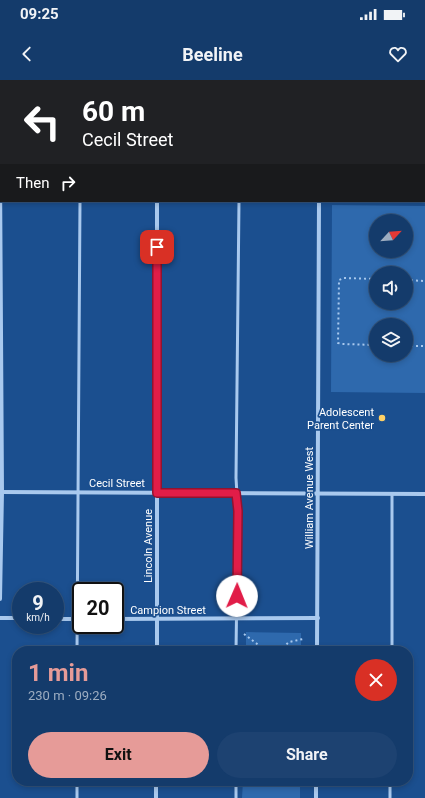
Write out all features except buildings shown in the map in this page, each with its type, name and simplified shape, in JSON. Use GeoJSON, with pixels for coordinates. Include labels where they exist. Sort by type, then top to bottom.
{"type":"FeatureCollection","features":[{"type":"Feature","properties":{"kind":"street"},"geometry":{"type":"LineString","coordinates":[[0,171],[0,198]]}},
{"type":"Feature","properties":{"kind":"street"},"geometry":{"type":"LineString","coordinates":[[0,202],[0,598]]}},
{"type":"Feature","properties":{"kind":"street","name":"Lincoln Avenue"},"geometry":{"type":"LineString","coordinates":[[157,202],[157,646]]}},
{"type":"Feature","properties":{"kind":"street","name":"William Avenue West"},"geometry":{"type":"LineString","coordinates":[[317,646],[320,202]]}},
{"type":"Feature","properties":{"kind":"street","name":"Cecil Street"},"geometry":{"type":"LineString","coordinates":[[1,492],[425,494]]}},
{"type":"Feature","properties":{"kind":"street"},"geometry":{"type":"LineString","coordinates":[[0,618],[12,618]]}},
{"type":"Feature","properties":{"kind":"street","name":"Campion Street"},"geometry":{"type":"LineString","coordinates":[[124,619],[318,618]]}},
{"type":"Feature","properties":{"kind":"street"},"geometry":{"type":"LineString","coordinates":[[156,786],[156,798]]}},
{"type":"Feature","properties":{"kind":"street"},"geometry":{"type":"LineString","coordinates":[[316,786],[316,798]]}},
{"type":"Feature","properties":{"kind":"lane"},"geometry":{"type":"LineString","coordinates":[[79,582],[80,202]]}},
{"type":"Feature","properties":{"kind":"lane"},"geometry":{"type":"LineString","coordinates":[[236,646],[238,511],[236,493],[238,202]]}},
{"type":"Feature","properties":{"kind":"lane"},"geometry":{"type":"LineString","coordinates":[[392,494],[392,646]]}},
{"type":"Feature","properties":{"kind":"lane"},"geometry":{"type":"LineString","coordinates":[[77,646],[78,634]]}},
{"type":"Feature","properties":{"kind":"lane"},"geometry":{"type":"LineString","coordinates":[[77,786],[77,798]]}},
{"type":"Feature","properties":{"kind":"lane"},"geometry":{"type":"LineString","coordinates":[[236,786],[236,798]]}},
{"type":"Feature","properties":{"kind":"lane"},"geometry":{"type":"LineString","coordinates":[[390,786],[390,798]]}},
{"type":"Feature","properties":{"kind":"path"},"geometry":{"type":"LineString","coordinates":[[369,279],[344,278],[339,280],[338,343],[369,345]]}},
{"type":"Feature","properties":{"kind":"path"},"geometry":{"type":"LineString","coordinates":[[413,280],[425,281]]}},
{"type":"Feature","properties":{"kind":"path"},"geometry":{"type":"LineString","coordinates":[[413,346],[425,346]]}},
{"type":"Feature","properties":{"kind":"path"},"geometry":{"type":"LineString","coordinates":[[244,634],[260,646]]}},
{"type":"Feature","properties":{"kind":"path"},"geometry":{"type":"LineString","coordinates":[[285,646],[289,642],[303,638]]}},
{"type":"Feature","properties":{"kind":"shaded area"},"geometry":{"type":"Polygon","coordinates":[[[332,205],[425,206],[425,393],[331,392],[332,205]]]}},
{"type":"Feature","properties":{"kind":"shaded area"},"geometry":{"type":"Polygon","coordinates":[[[246,632],[301,633],[301,646],[246,646],[246,632]]]}},
{"type":"Feature","properties":{"kind":"shaded area"},"geometry":{"type":"Polygon","coordinates":[[[243,786],[300,786],[300,798],[242,798],[243,786]]]}},
{"type":"Feature","properties":{"kind":"place","name":"Adolescent Parent Center"},"geometry":{"type":"Point","coordinates":[382,418]}},
{"type":"Feature","properties":{"kind":"route"},"geometry":{"type":"LineString","coordinates":[[157,247],[157,493],[236,493],[238,511],[237,596]]}}]}
